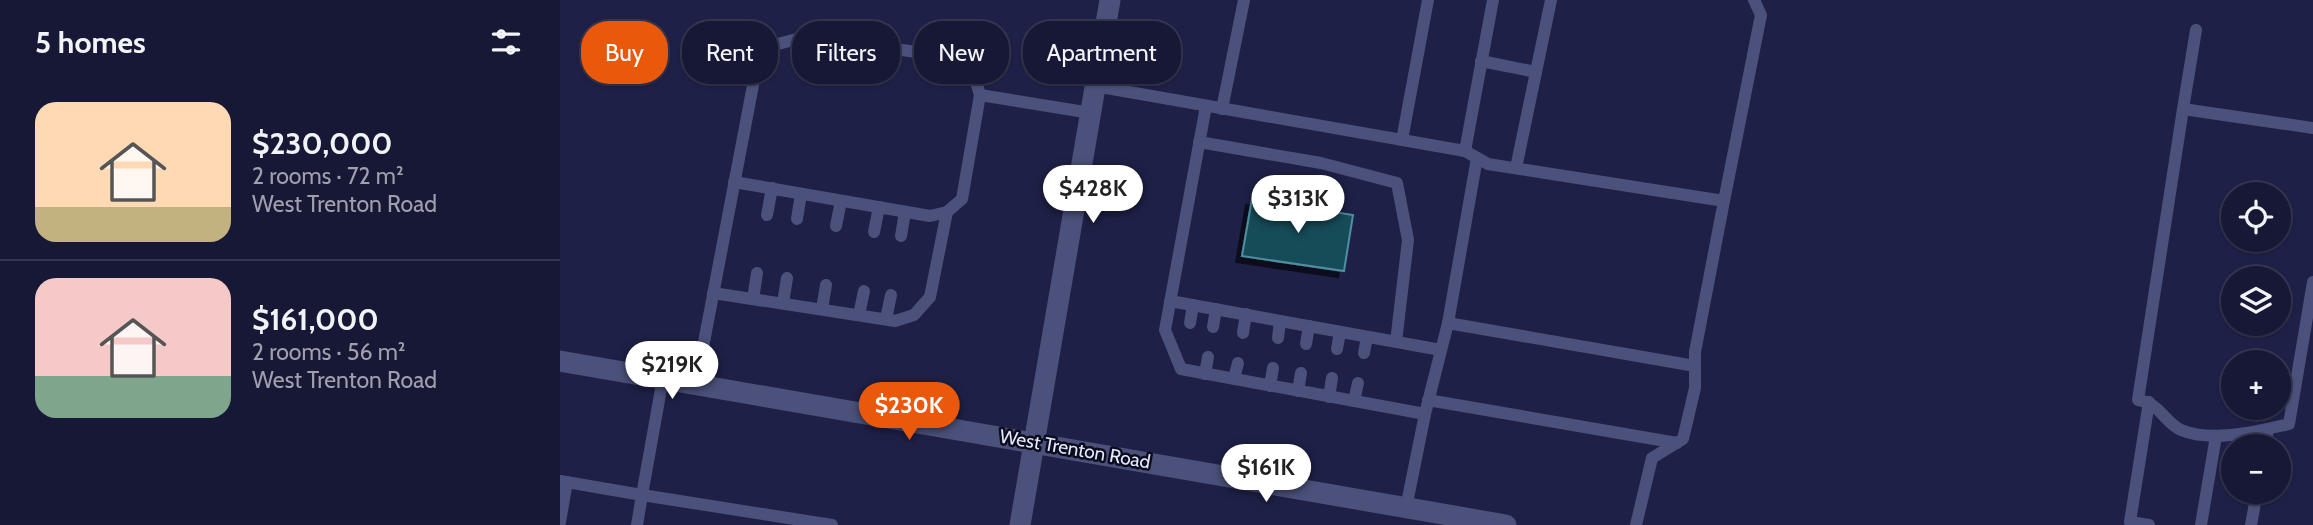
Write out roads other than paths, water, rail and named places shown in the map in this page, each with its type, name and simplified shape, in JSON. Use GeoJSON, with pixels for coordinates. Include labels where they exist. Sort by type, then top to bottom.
{"type":"FeatureCollection","features":[{"type":"Feature","properties":{"kind":"main road"},"geometry":{"type":"LineString","coordinates":[[1020,525],[1110,0]]}},
{"type":"Feature","properties":{"kind":"main road","name":"West Trenton Road"},"geometry":{"type":"LineString","coordinates":[[560,361],[1506,525]]}},
{"type":"Feature","properties":{"kind":"lane"},"geometry":{"type":"LineString","coordinates":[[1222,108],[1244,0]]}},
{"type":"Feature","properties":{"kind":"lane"},"geometry":{"type":"LineString","coordinates":[[1402,140],[1428,0]]}},
{"type":"Feature","properties":{"kind":"lane"},"geometry":{"type":"LineString","coordinates":[[1465,151],[1493,0]]}},
{"type":"Feature","properties":{"kind":"lane"},"geometry":{"type":"LineString","coordinates":[[1516,168],[1552,0]]}},
{"type":"Feature","properties":{"kind":"lane"},"geometry":{"type":"LineString","coordinates":[[1636,525],[1652,458],[1683,439],[1695,388],[1695,352],[1761,15],[1754,0]]}},
{"type":"Feature","properties":{"kind":"lane"},"geometry":{"type":"LineString","coordinates":[[2196,30],[2138,400],[2150,402],[2180,429],[2216,436],[2289,424],[2313,282]]}},
{"type":"Feature","properties":{"kind":"lane"},"geometry":{"type":"LineString","coordinates":[[696,384],[734,182],[758,59],[778,44],[808,36],[956,58],[975,78],[980,95],[962,199],[947,212],[930,216],[734,182]]}},
{"type":"Feature","properties":{"kind":"lane"},"geometry":{"type":"LineString","coordinates":[[1481,61],[1536,72]]}},
{"type":"Feature","properties":{"kind":"lane"},"geometry":{"type":"LineString","coordinates":[[1095,86],[1465,151],[1488,164],[1724,201]]}},
{"type":"Feature","properties":{"kind":"lane"},"geometry":{"type":"LineString","coordinates":[[980,95],[1091,113]]}},
{"type":"Feature","properties":{"kind":"lane"},"geometry":{"type":"LineString","coordinates":[[1181,369],[1165,330],[1206,106]]}},
{"type":"Feature","properties":{"kind":"lane"},"geometry":{"type":"LineString","coordinates":[[2183,108],[2313,128]]}},
{"type":"Feature","properties":{"kind":"lane"},"geometry":{"type":"LineString","coordinates":[[1199,142],[1321,163],[1398,183],[1408,240],[1396,342]]}},
{"type":"Feature","properties":{"kind":"lane"},"geometry":{"type":"LineString","coordinates":[[1406,508],[1424,414],[1448,323],[1477,158]]}},
{"type":"Feature","properties":{"kind":"lane"},"geometry":{"type":"LineString","coordinates":[[767,215],[772,188]]}},
{"type":"Feature","properties":{"kind":"lane"},"geometry":{"type":"LineString","coordinates":[[797,219],[801,194]]}},
{"type":"Feature","properties":{"kind":"lane"},"geometry":{"type":"LineString","coordinates":[[836,226],[841,201]]}},
{"type":"Feature","properties":{"kind":"lane"},"geometry":{"type":"LineString","coordinates":[[874,232],[879,207]]}},
{"type":"Feature","properties":{"kind":"lane"},"geometry":{"type":"LineString","coordinates":[[901,236],[905,212]]}},
{"type":"Feature","properties":{"kind":"lane"},"geometry":{"type":"LineString","coordinates":[[713,293],[895,321],[914,315],[930,297],[947,212]]}},
{"type":"Feature","properties":{"kind":"lane"},"geometry":{"type":"LineString","coordinates":[[753,299],[758,273]]}},
{"type":"Feature","properties":{"kind":"lane"},"geometry":{"type":"LineString","coordinates":[[783,303],[787,278]]}},
{"type":"Feature","properties":{"kind":"lane"},"geometry":{"type":"LineString","coordinates":[[822,309],[827,285]]}},
{"type":"Feature","properties":{"kind":"lane"},"geometry":{"type":"LineString","coordinates":[[859,315],[864,291]]}},
{"type":"Feature","properties":{"kind":"lane"},"geometry":{"type":"LineString","coordinates":[[886,319],[891,295]]}},
{"type":"Feature","properties":{"kind":"lane"},"geometry":{"type":"LineString","coordinates":[[1170,300],[1441,350]]}},
{"type":"Feature","properties":{"kind":"lane"},"geometry":{"type":"LineString","coordinates":[[1190,323],[1193,304]]}},
{"type":"Feature","properties":{"kind":"lane"},"geometry":{"type":"LineString","coordinates":[[1213,327],[1216,309]]}},
{"type":"Feature","properties":{"kind":"lane"},"geometry":{"type":"LineString","coordinates":[[1243,333],[1246,314]]}},
{"type":"Feature","properties":{"kind":"lane"},"geometry":{"type":"LineString","coordinates":[[1278,338],[1280,321]]}},
{"type":"Feature","properties":{"kind":"lane"},"geometry":{"type":"LineString","coordinates":[[1448,323],[1695,366]]}},
{"type":"Feature","properties":{"kind":"lane"},"geometry":{"type":"LineString","coordinates":[[1306,344],[1310,326]]}},
{"type":"Feature","properties":{"kind":"lane"},"geometry":{"type":"LineString","coordinates":[[1337,349],[1340,332]]}},
{"type":"Feature","properties":{"kind":"lane"},"geometry":{"type":"LineString","coordinates":[[1364,353],[1367,337]]}},
{"type":"Feature","properties":{"kind":"lane"},"geometry":{"type":"LineString","coordinates":[[1181,369],[1183,353]]}},
{"type":"Feature","properties":{"kind":"lane"},"geometry":{"type":"LineString","coordinates":[[1205,374],[1208,357]]}},
{"type":"Feature","properties":{"kind":"lane"},"geometry":{"type":"LineString","coordinates":[[1234,379],[1238,363]]}},
{"type":"Feature","properties":{"kind":"lane"},"geometry":{"type":"LineString","coordinates":[[1270,386],[1273,368]]}},
{"type":"Feature","properties":{"kind":"lane"},"geometry":{"type":"LineString","coordinates":[[1181,369],[1424,414]]}},
{"type":"Feature","properties":{"kind":"lane"},"geometry":{"type":"LineString","coordinates":[[1298,391],[1301,373]]}},
{"type":"Feature","properties":{"kind":"lane"},"geometry":{"type":"LineString","coordinates":[[637,525],[663,378]]}},
{"type":"Feature","properties":{"kind":"lane"},"geometry":{"type":"LineString","coordinates":[[1329,397],[1332,378]]}},
{"type":"Feature","properties":{"kind":"lane"},"geometry":{"type":"LineString","coordinates":[[1354,401],[1357,383]]}},
{"type":"Feature","properties":{"kind":"lane"},"geometry":{"type":"LineString","coordinates":[[1428,400],[1676,443]]}},
{"type":"Feature","properties":{"kind":"lane"},"geometry":{"type":"LineString","coordinates":[[2149,525],[2130,522],[2150,402]]}},
{"type":"Feature","properties":{"kind":"lane"},"geometry":{"type":"LineString","coordinates":[[2267,434],[2268,429]]}},
{"type":"Feature","properties":{"kind":"lane"},"geometry":{"type":"LineString","coordinates":[[2201,525],[2216,436]]}},
{"type":"Feature","properties":{"kind":"lane"},"geometry":{"type":"LineString","coordinates":[[560,522],[563,481],[832,525]]}},
{"type":"Feature","properties":{"kind":"lane"},"geometry":{"type":"LineString","coordinates":[[2251,525],[2255,504]]}}]}
